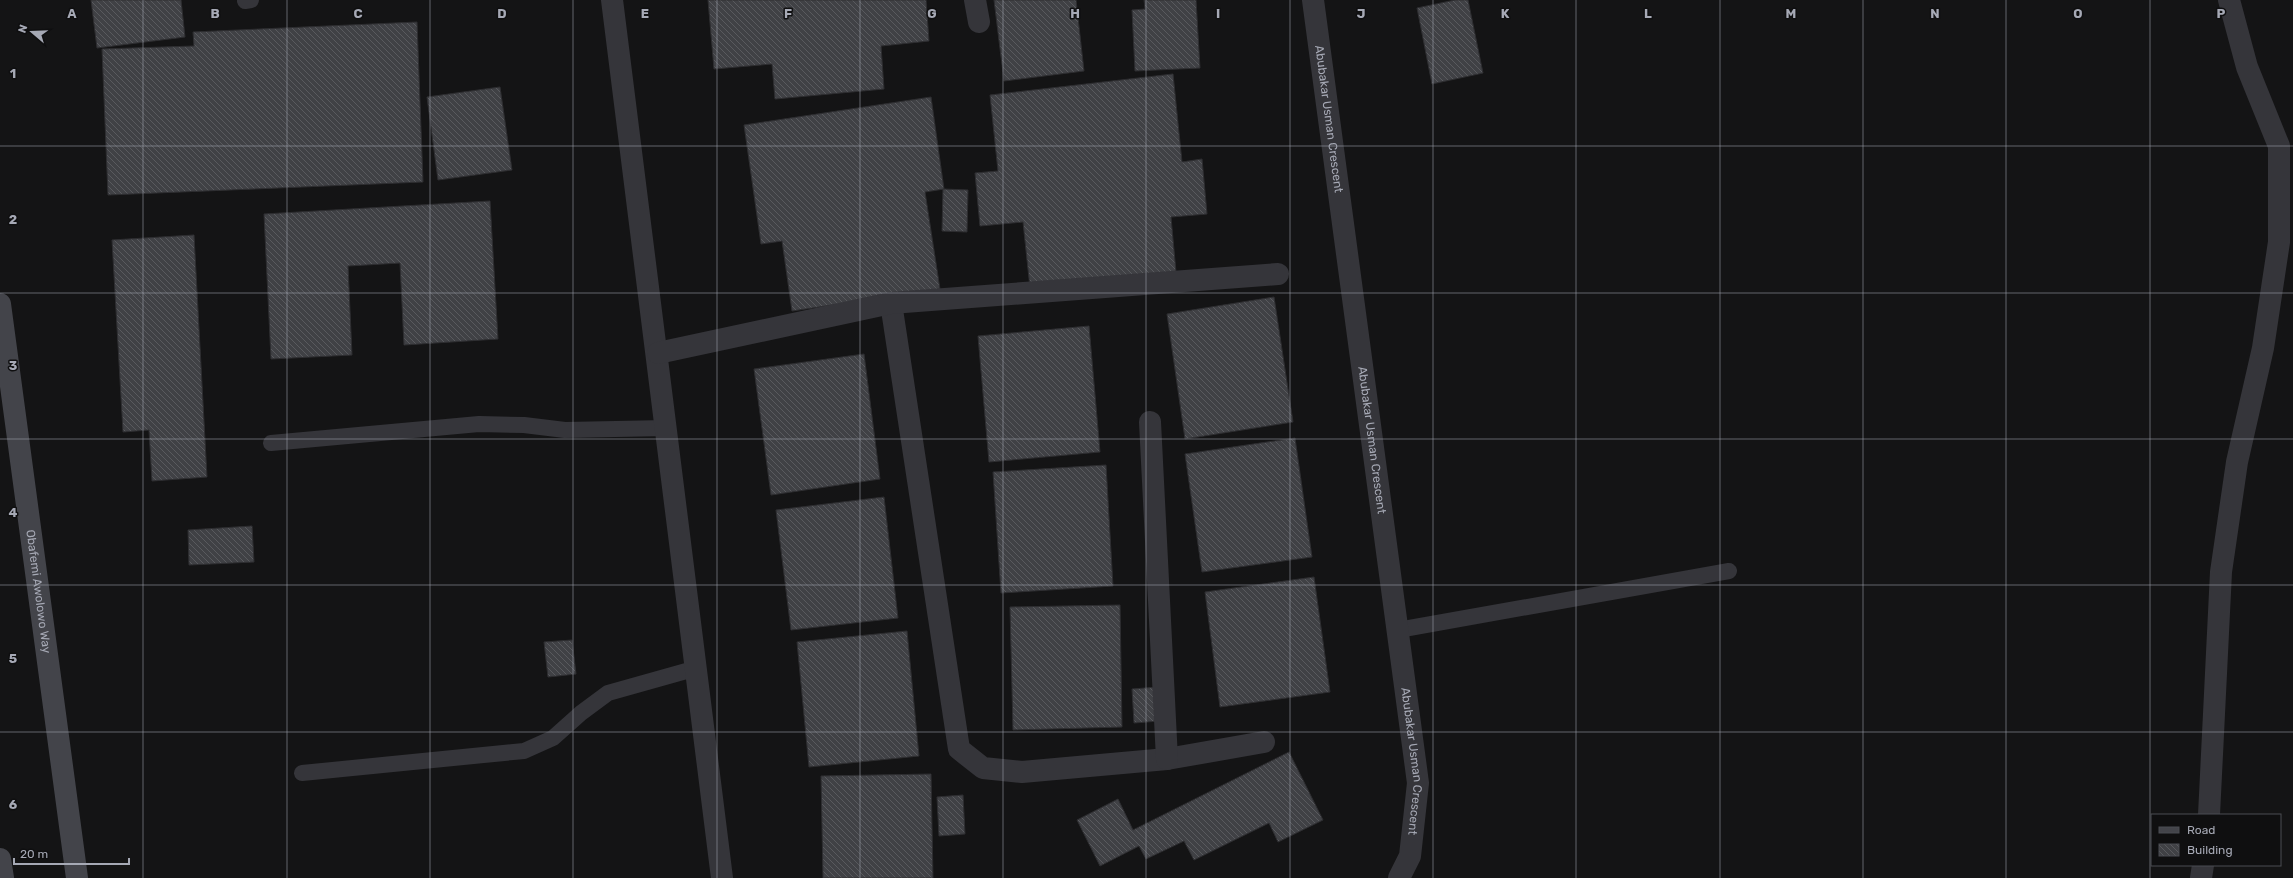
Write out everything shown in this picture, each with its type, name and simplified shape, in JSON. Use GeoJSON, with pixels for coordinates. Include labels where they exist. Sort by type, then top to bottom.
{"type":"FeatureCollection","features":[{"type":"Feature","properties":{"kind":"main road","name":"Obafemi Awolowo Way"},"geometry":{"type":"LineString","coordinates":[[0,304],[77,878]]}},
{"type":"Feature","properties":{"kind":"main road"},"geometry":{"type":"LineString","coordinates":[[0,859],[3,878]]}},
{"type":"Feature","properties":{"kind":"street"},"geometry":{"type":"LineString","coordinates":[[612,0],[658,353],[722,878]]}},
{"type":"Feature","properties":{"kind":"street"},"geometry":{"type":"LineString","coordinates":[[975,0],[979,22]]}},
{"type":"Feature","properties":{"kind":"street","name":"Abubakar Usman Crescent"},"geometry":{"type":"LineString","coordinates":[[1313,0],[1418,783],[1410,856],[1399,878]]}},
{"type":"Feature","properties":{"kind":"street"},"geometry":{"type":"LineString","coordinates":[[2210,814],[2221,572],[2237,462],[2263,348],[2279,242],[2279,146],[2247,67],[2229,0]]}},
{"type":"Feature","properties":{"kind":"street"},"geometry":{"type":"LineString","coordinates":[[658,353],[891,303],[1278,274]]}},
{"type":"Feature","properties":{"kind":"street"},"geometry":{"type":"LineString","coordinates":[[891,303],[959,749],[982,768],[1022,772],[1167,759],[1264,742]]}},
{"type":"Feature","properties":{"kind":"street"},"geometry":{"type":"LineString","coordinates":[[1150,422],[1167,759]]}},
{"type":"Feature","properties":{"kind":"street"},"geometry":{"type":"LineString","coordinates":[[2201,878],[2203,866]]}},
{"type":"Feature","properties":{"kind":"lane"},"geometry":{"type":"LineString","coordinates":[[271,443],[479,424],[524,425],[565,430],[667,428]]}},
{"type":"Feature","properties":{"kind":"lane"},"geometry":{"type":"LineString","coordinates":[[1398,630],[1729,571]]}},
{"type":"Feature","properties":{"kind":"lane"},"geometry":{"type":"LineString","coordinates":[[302,773],[524,751],[553,738],[581,713],[608,693],[697,668]]}},
{"type":"Feature","properties":{"kind":"building"},"geometry":{"type":"Polygon","coordinates":[[[91,0],[181,0],[185,37],[97,48],[91,0]]]}},
{"type":"Feature","properties":{"kind":"building"},"geometry":{"type":"Polygon","coordinates":[[[708,0],[926,0],[929,41],[881,46],[884,89],[775,99],[772,64],[714,69],[708,0]]]}},
{"type":"Feature","properties":{"kind":"building"},"geometry":{"type":"Polygon","coordinates":[[[994,0],[1076,0],[1084,71],[1004,81],[994,0]]]}},
{"type":"Feature","properties":{"kind":"building"},"geometry":{"type":"Polygon","coordinates":[[[1144,0],[1196,0],[1200,68],[1135,71],[1132,10],[1145,9],[1144,0]]]}},
{"type":"Feature","properties":{"kind":"building"},"geometry":{"type":"Polygon","coordinates":[[[1455,0],[1468,0],[1483,73],[1432,84],[1417,8],[1455,0]]]}},
{"type":"Feature","properties":{"kind":"building"},"geometry":{"type":"Polygon","coordinates":[[[417,22],[423,182],[108,195],[102,49],[194,46],[193,32],[417,22]]]}},
{"type":"Feature","properties":{"kind":"building"},"geometry":{"type":"Polygon","coordinates":[[[1173,74],[1182,162],[1202,159],[1207,214],[1171,217],[1176,272],[1030,288],[1023,222],[980,226],[975,173],[998,171],[990,95],[1173,74]]]}},
{"type":"Feature","properties":{"kind":"building"},"geometry":{"type":"Polygon","coordinates":[[[500,87],[512,170],[438,180],[427,97],[500,87]]]}},
{"type":"Feature","properties":{"kind":"building"},"geometry":{"type":"Polygon","coordinates":[[[931,97],[944,189],[925,192],[940,289],[792,311],[782,241],[761,244],[744,125],[931,97]]]}},
{"type":"Feature","properties":{"kind":"building"},"geometry":{"type":"Polygon","coordinates":[[[943,189],[968,190],[967,232],[942,231],[943,189]]]}},
{"type":"Feature","properties":{"kind":"building"},"geometry":{"type":"Polygon","coordinates":[[[490,201],[498,339],[404,345],[400,263],[348,266],[352,355],[271,359],[264,214],[490,201]]]}},
{"type":"Feature","properties":{"kind":"building"},"geometry":{"type":"Polygon","coordinates":[[[194,235],[207,477],[152,481],[149,430],[123,432],[112,240],[194,235]]]}},
{"type":"Feature","properties":{"kind":"building"},"geometry":{"type":"Polygon","coordinates":[[[1274,297],[1293,422],[1185,439],[1167,314],[1274,297]]]}},
{"type":"Feature","properties":{"kind":"building"},"geometry":{"type":"Polygon","coordinates":[[[1089,326],[1100,452],[989,462],[978,336],[1089,326]]]}},
{"type":"Feature","properties":{"kind":"building"},"geometry":{"type":"Polygon","coordinates":[[[864,354],[880,479],[771,495],[754,369],[864,354]]]}},
{"type":"Feature","properties":{"kind":"building"},"geometry":{"type":"Polygon","coordinates":[[[1295,438],[1312,557],[1202,572],[1185,454],[1295,438]]]}},
{"type":"Feature","properties":{"kind":"building"},"geometry":{"type":"Polygon","coordinates":[[[1106,465],[1113,586],[1001,593],[993,472],[1106,465]]]}},
{"type":"Feature","properties":{"kind":"building"},"geometry":{"type":"Polygon","coordinates":[[[884,497],[898,618],[791,630],[776,510],[884,497]]]}},
{"type":"Feature","properties":{"kind":"building"},"geometry":{"type":"Polygon","coordinates":[[[252,526],[254,562],[189,565],[188,530],[252,526]]]}},
{"type":"Feature","properties":{"kind":"building"},"geometry":{"type":"Polygon","coordinates":[[[1314,577],[1330,692],[1220,707],[1205,592],[1314,577]]]}},
{"type":"Feature","properties":{"kind":"building"},"geometry":{"type":"Polygon","coordinates":[[[1120,605],[1122,727],[1013,730],[1010,607],[1120,605]]]}},
{"type":"Feature","properties":{"kind":"building"},"geometry":{"type":"Polygon","coordinates":[[[907,631],[919,756],[809,767],[797,642],[907,631]]]}},
{"type":"Feature","properties":{"kind":"building"},"geometry":{"type":"Polygon","coordinates":[[[572,640],[576,674],[548,677],[544,642],[572,640]]]}},
{"type":"Feature","properties":{"kind":"building"},"geometry":{"type":"Polygon","coordinates":[[[1158,687],[1159,721],[1134,723],[1132,689],[1158,687]]]}},
{"type":"Feature","properties":{"kind":"building"},"geometry":{"type":"Polygon","coordinates":[[[1289,752],[1323,820],[1278,842],[1269,823],[1194,860],[1184,841],[1146,859],[1139,846],[1100,866],[1077,820],[1118,799],[1133,830],[1289,752]]]}},
{"type":"Feature","properties":{"kind":"building"},"geometry":{"type":"Polygon","coordinates":[[[931,774],[933,878],[823,878],[821,776],[931,774]]]}},
{"type":"Feature","properties":{"kind":"building"},"geometry":{"type":"Polygon","coordinates":[[[963,795],[965,834],[939,836],[937,797],[963,795]]]}}]}
